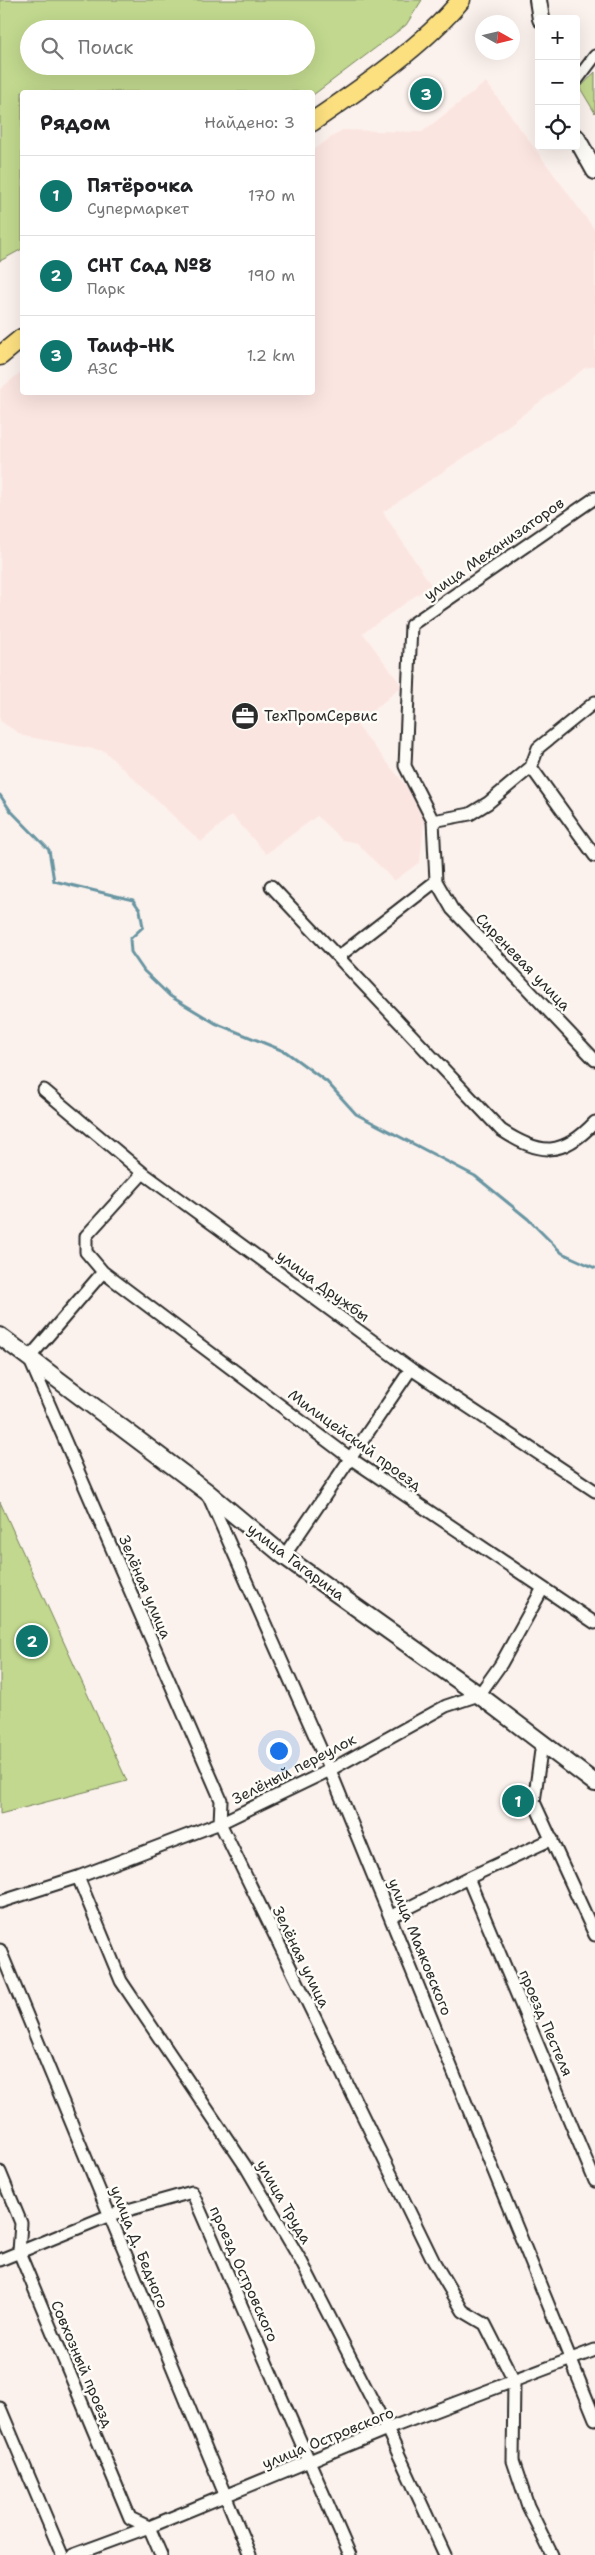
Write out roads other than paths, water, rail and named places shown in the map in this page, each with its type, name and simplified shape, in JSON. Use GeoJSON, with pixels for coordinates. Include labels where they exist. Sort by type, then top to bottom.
{"type":"FeatureCollection","features":[{"type":"Feature","properties":{"kind":"main road"},"geometry":{"type":"LineString","coordinates":[[315,120],[351,96],[423,38],[461,0]]}},
{"type":"Feature","properties":{"kind":"main road"},"geometry":{"type":"LineString","coordinates":[[538,0],[540,15]]}},
{"type":"Feature","properties":{"kind":"main road"},"geometry":{"type":"LineString","coordinates":[[580,144],[595,171]]}},
{"type":"Feature","properties":{"kind":"main road"},"geometry":{"type":"LineString","coordinates":[[0,356],[20,340]]}},
{"type":"Feature","properties":{"kind":"main road","name":"улица Гагарина"},"geometry":{"type":"LineString","coordinates":[[0,1336],[206,1491],[284,1556],[479,1695],[595,1782]]}},
{"type":"Feature","properties":{"kind":"street"},"geometry":{"type":"LineString","coordinates":[[580,76],[595,56]]}},
{"type":"Feature","properties":{"kind":"street","name":"улица Механизаторов"},"geometry":{"type":"LineString","coordinates":[[433,821],[405,766],[411,625],[595,498]]}},
{"type":"Feature","properties":{"kind":"street"},"geometry":{"type":"LineString","coordinates":[[338,957],[436,881],[433,821],[470,814],[488,803],[531,767],[538,748],[595,702]]}},
{"type":"Feature","properties":{"kind":"street"},"geometry":{"type":"LineString","coordinates":[[531,767],[595,856]]}},
{"type":"Feature","properties":{"kind":"street","name":"Сиреневая улица"},"geometry":{"type":"LineString","coordinates":[[436,881],[452,909],[595,1060]]}},
{"type":"Feature","properties":{"kind":"street"},"geometry":{"type":"LineString","coordinates":[[271,886],[501,1130],[522,1144],[541,1149],[562,1147],[578,1139],[595,1122]]}},
{"type":"Feature","properties":{"kind":"street","name":"улица Дружбы"},"geometry":{"type":"LineString","coordinates":[[44,1090],[143,1173],[411,1369],[595,1491]]}},
{"type":"Feature","properties":{"kind":"street","name":"Милицейский проезд"},"geometry":{"type":"LineString","coordinates":[[143,1173],[86,1236],[86,1252],[103,1272],[350,1458],[595,1624]]}},
{"type":"Feature","properties":{"kind":"street"},"geometry":{"type":"LineString","coordinates":[[29,1358],[103,1272]]}},
{"type":"Feature","properties":{"kind":"street","name":"Зелёная улица"},"geometry":{"type":"LineString","coordinates":[[29,1358],[221,1800],[220,1823],[434,2262],[463,2311],[486,2324],[514,2381],[513,2462],[528,2506],[552,2555]]}},
{"type":"Feature","properties":{"kind":"street"},"geometry":{"type":"LineString","coordinates":[[284,1556],[411,1369]]}},
{"type":"Feature","properties":{"kind":"street","name":"улица Маяковского"},"geometry":{"type":"LineString","coordinates":[[206,1491],[330,1770],[392,1916],[573,2359],[595,2419]]}},
{"type":"Feature","properties":{"kind":"street"},"geometry":{"type":"LineString","coordinates":[[479,1695],[501,1664],[543,1588]]}},
{"type":"Feature","properties":{"kind":"street","name":"Зелёный переулок"},"geometry":{"type":"LineString","coordinates":[[0,1902],[78,1876],[220,1823],[330,1770],[446,1706],[479,1695]]}},
{"type":"Feature","properties":{"kind":"street"},"geometry":{"type":"LineString","coordinates":[[542,1743],[534,1802],[595,1935]]}},
{"type":"Feature","properties":{"kind":"street"},"geometry":{"type":"LineString","coordinates":[[392,1916],[552,1839]]}},
{"type":"Feature","properties":{"kind":"street","name":"улица Труда"},"geometry":{"type":"LineString","coordinates":[[78,1876],[121,1982],[246,2167],[301,2260],[387,2429],[445,2555]]}},
{"type":"Feature","properties":{"kind":"street","name":"проезд Пестеля"},"geometry":{"type":"LineString","coordinates":[[468,1878],[595,2180]]}},
{"type":"Feature","properties":{"kind":"street","name":"улица Д. Бедного"},"geometry":{"type":"LineString","coordinates":[[0,1950],[250,2555]]}},
{"type":"Feature","properties":{"kind":"street","name":"Совхозный проезд"},"geometry":{"type":"LineString","coordinates":[[0,2172],[21,2223],[19,2252],[130,2518],[149,2526]]}},
{"type":"Feature","properties":{"kind":"street","name":"проезд Островского"},"geometry":{"type":"LineString","coordinates":[[0,2260],[110,2215],[192,2192],[350,2555]]}},
{"type":"Feature","properties":{"kind":"street","name":"улица Островского"},"geometry":{"type":"LineString","coordinates":[[73,2555],[310,2462],[387,2429],[595,2350]]}},
{"type":"Feature","properties":{"kind":"street"},"geometry":{"type":"LineString","coordinates":[[0,2408],[62,2555]]}},
{"type":"Feature","properties":{"kind":"street"},"geometry":{"type":"LineString","coordinates":[[149,2526],[161,2555]]}},
{"type":"Feature","properties":{"kind":"waterway"},"geometry":{"type":"LineString","coordinates":[[0,795],[10,810],[49,850],[54,881],[133,900],[140,910],[143,927],[130,939],[131,952],[144,971],[170,996],[215,1023],[286,1052],[327,1082],[356,1114],[475,1176],[528,1219],[562,1253],[595,1268]]}},
{"type":"Feature","properties":{"kind":"place","name":"Таиф-НК"},"geometry":{"type":"Point","coordinates":[426,94]}},
{"type":"Feature","properties":{"kind":"place","name":"ТехПромСервис"},"geometry":{"type":"Point","coordinates":[245,716]}},
{"type":"Feature","properties":{"kind":"place","name":"СНТ Сад №8"},"geometry":{"type":"Point","coordinates":[32,1641]}},
{"type":"Feature","properties":{"kind":"place","name":"Пятёрочка"},"geometry":{"type":"Point","coordinates":[518,1801]}}]}
